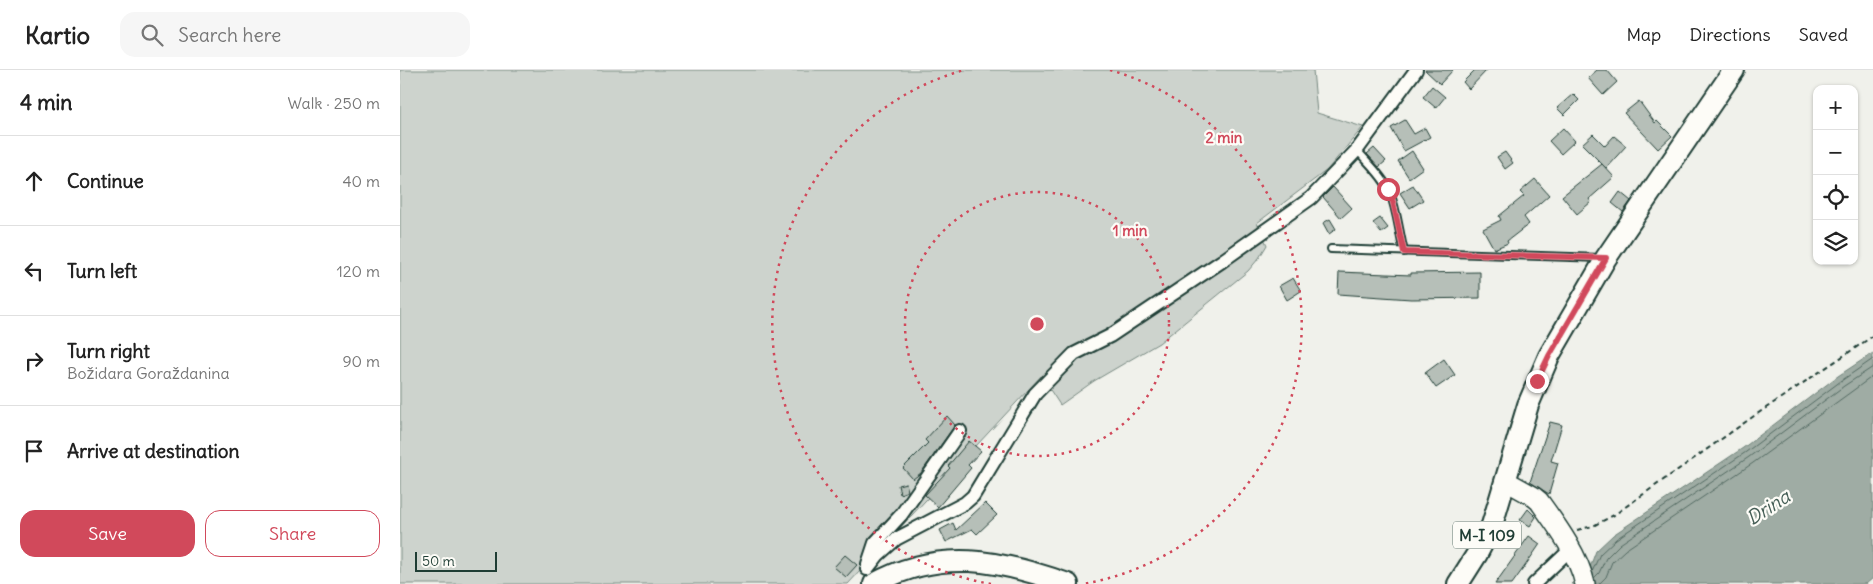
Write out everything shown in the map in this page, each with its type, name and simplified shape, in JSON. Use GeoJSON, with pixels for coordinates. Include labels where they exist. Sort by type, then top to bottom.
{"type":"FeatureCollection","features":[{"type":"Feature","properties":{"kind":"main road","name":"M-I 109"},"geometry":{"type":"LineString","coordinates":[[1458,584],[1489,532],[1537,381],[1549,356],[1606,258],[1729,72]]}},
{"type":"Feature","properties":{"kind":"main road"},"geometry":{"type":"LineString","coordinates":[[870,576],[889,576],[915,566],[954,560],[1009,566],[1068,584]]}},
{"type":"Feature","properties":{"kind":"street"},"geometry":{"type":"LineString","coordinates":[[867,584],[878,555],[896,539],[965,503],[973,496],[1035,394],[1074,354],[1118,331],[1311,198],[1356,150],[1416,70]]}},
{"type":"Feature","properties":{"kind":"street"},"geometry":{"type":"LineString","coordinates":[[870,576],[870,556],[875,543],[906,509],[960,431]]}},
{"type":"Feature","properties":{"kind":"street"},"geometry":{"type":"LineString","coordinates":[[1506,481],[1533,496],[1539,502],[1571,549],[1583,577]]}},
{"type":"Feature","properties":{"kind":"street"},"geometry":{"type":"LineString","coordinates":[[1534,584],[1571,549]]}},
{"type":"Feature","properties":{"kind":"lane"},"geometry":{"type":"LineString","coordinates":[[1356,150],[1381,178],[1388,189],[1393,202],[1404,252]]}},
{"type":"Feature","properties":{"kind":"lane"},"geometry":{"type":"LineString","coordinates":[[1330,250],[1606,258]]}},
{"type":"Feature","properties":{"kind":"path"},"geometry":{"type":"LineString","coordinates":[[1572,529],[1578,530],[1593,526],[1614,515],[1754,416],[1873,336]]}},
{"type":"Feature","properties":{"kind":"shaded area"},"geometry":{"type":"Polygon","coordinates":[[[400,70],[1313,70],[1317,113],[1363,127],[1327,170],[1257,223],[1267,245],[1248,271],[1159,343],[1094,381],[1060,405],[1041,376],[848,584],[400,584],[400,70]]]}},
{"type":"Feature","properties":{"kind":"water","name":"Drina"},"geometry":{"type":"Polygon","coordinates":[[[1873,353],[1873,578],[1866,584],[1571,584],[1590,567],[1596,551],[1613,535],[1743,448],[1838,376],[1873,353]]]}},
{"type":"Feature","properties":{"kind":"building"},"geometry":{"type":"Polygon","coordinates":[[[1425,70],[1453,70],[1440,84],[1425,70]]]}},
{"type":"Feature","properties":{"kind":"building"},"geometry":{"type":"Polygon","coordinates":[[[1475,70],[1487,70],[1469,89],[1463,82],[1475,70]]]}},
{"type":"Feature","properties":{"kind":"building"},"geometry":{"type":"Polygon","coordinates":[[[1597,70],[1607,70],[1617,82],[1603,95],[1588,78],[1597,70]]]}},
{"type":"Feature","properties":{"kind":"building"},"geometry":{"type":"Polygon","coordinates":[[[1432,86],[1445,97],[1436,108],[1423,97],[1432,86]]]}},
{"type":"Feature","properties":{"kind":"building"},"geometry":{"type":"Polygon","coordinates":[[[1573,94],[1579,100],[1564,115],[1557,108],[1573,94]]]}},
{"type":"Feature","properties":{"kind":"building"},"geometry":{"type":"Polygon","coordinates":[[[1639,101],[1655,123],[1657,121],[1672,136],[1658,149],[1624,113],[1639,101]]]}},
{"type":"Feature","properties":{"kind":"building"},"geometry":{"type":"Polygon","coordinates":[[[1405,120],[1414,134],[1425,128],[1430,137],[1404,151],[1391,128],[1405,120]]]}},
{"type":"Feature","properties":{"kind":"building"},"geometry":{"type":"Polygon","coordinates":[[[1563,128],[1575,141],[1561,154],[1549,141],[1563,128]]]}},
{"type":"Feature","properties":{"kind":"building"},"geometry":{"type":"Polygon","coordinates":[[[1593,134],[1605,146],[1614,136],[1626,146],[1606,168],[1582,144],[1593,134]]]}},
{"type":"Feature","properties":{"kind":"building"},"geometry":{"type":"Polygon","coordinates":[[[1374,148],[1386,161],[1379,167],[1367,154],[1374,148]]]}},
{"type":"Feature","properties":{"kind":"building"},"geometry":{"type":"Polygon","coordinates":[[[1412,151],[1423,168],[1409,178],[1398,161],[1412,151]]]}},
{"type":"Feature","properties":{"kind":"building"},"geometry":{"type":"Polygon","coordinates":[[[1505,152],[1513,163],[1505,169],[1497,157],[1505,152]]]}},
{"type":"Feature","properties":{"kind":"building"},"geometry":{"type":"Polygon","coordinates":[[[1602,164],[1614,177],[1589,199],[1591,202],[1577,214],[1562,196],[1602,164]]]}},
{"type":"Feature","properties":{"kind":"building"},"geometry":{"type":"Polygon","coordinates":[[[1535,179],[1549,195],[1524,217],[1529,224],[1507,241],[1508,243],[1494,249],[1483,229],[1501,220],[1499,216],[1524,196],[1520,192],[1535,179]]]}},
{"type":"Feature","properties":{"kind":"building"},"geometry":{"type":"Polygon","coordinates":[[[1413,185],[1423,200],[1410,208],[1400,193],[1413,185]]]}},
{"type":"Feature","properties":{"kind":"building"},"geometry":{"type":"Polygon","coordinates":[[[1333,187],[1352,208],[1341,218],[1323,197],[1333,187]]]}},
{"type":"Feature","properties":{"kind":"building"},"geometry":{"type":"Polygon","coordinates":[[[1620,192],[1631,201],[1623,212],[1612,203],[1620,192]]]}},
{"type":"Feature","properties":{"kind":"building"},"geometry":{"type":"Polygon","coordinates":[[[1380,218],[1388,228],[1381,233],[1373,223],[1380,218]]]}},
{"type":"Feature","properties":{"kind":"building"},"geometry":{"type":"Polygon","coordinates":[[[1330,219],[1336,229],[1329,234],[1323,223],[1330,219]]]}},
{"type":"Feature","properties":{"kind":"building"},"geometry":{"type":"Polygon","coordinates":[[[1339,272],[1411,275],[1411,273],[1480,272],[1480,298],[1411,299],[1338,294],[1339,272]]]}},
{"type":"Feature","properties":{"kind":"building"},"geometry":{"type":"Polygon","coordinates":[[[1293,278],[1301,291],[1287,300],[1279,286],[1293,278]]]}},
{"type":"Feature","properties":{"kind":"building"},"geometry":{"type":"Polygon","coordinates":[[[1444,359],[1455,375],[1436,388],[1425,373],[1444,359]]]}},
{"type":"Feature","properties":{"kind":"building"},"geometry":{"type":"Polygon","coordinates":[[[947,416],[955,425],[921,473],[913,479],[903,468],[928,443],[925,440],[947,416]]]}},
{"type":"Feature","properties":{"kind":"building"},"geometry":{"type":"Polygon","coordinates":[[[1550,422],[1562,425],[1551,461],[1558,463],[1549,494],[1530,482],[1550,422]]]}},
{"type":"Feature","properties":{"kind":"building"},"geometry":{"type":"Polygon","coordinates":[[[969,441],[981,451],[968,465],[971,468],[938,507],[925,495],[950,468],[948,466],[969,441]]]}},
{"type":"Feature","properties":{"kind":"building"},"geometry":{"type":"Polygon","coordinates":[[[906,483],[908,491],[900,494],[898,485],[906,483]]]}},
{"type":"Feature","properties":{"kind":"building"},"geometry":{"type":"Polygon","coordinates":[[[985,503],[997,515],[977,534],[972,529],[946,542],[940,530],[953,523],[956,530],[985,503]]]}},
{"type":"Feature","properties":{"kind":"building"},"geometry":{"type":"Polygon","coordinates":[[[1528,509],[1536,517],[1530,526],[1520,520],[1528,509]]]}},
{"type":"Feature","properties":{"kind":"building"},"geometry":{"type":"Polygon","coordinates":[[[1529,536],[1540,544],[1525,566],[1512,584],[1495,584],[1529,536]]]}},
{"type":"Feature","properties":{"kind":"building"},"geometry":{"type":"Polygon","coordinates":[[[845,555],[857,565],[846,577],[834,567],[845,555]]]}},
{"type":"Feature","properties":{"kind":"route"},"geometry":{"type":"LineString","coordinates":[[1388,189],[1393,202],[1404,252],[1606,258],[1549,356],[1537,381]]}}]}
